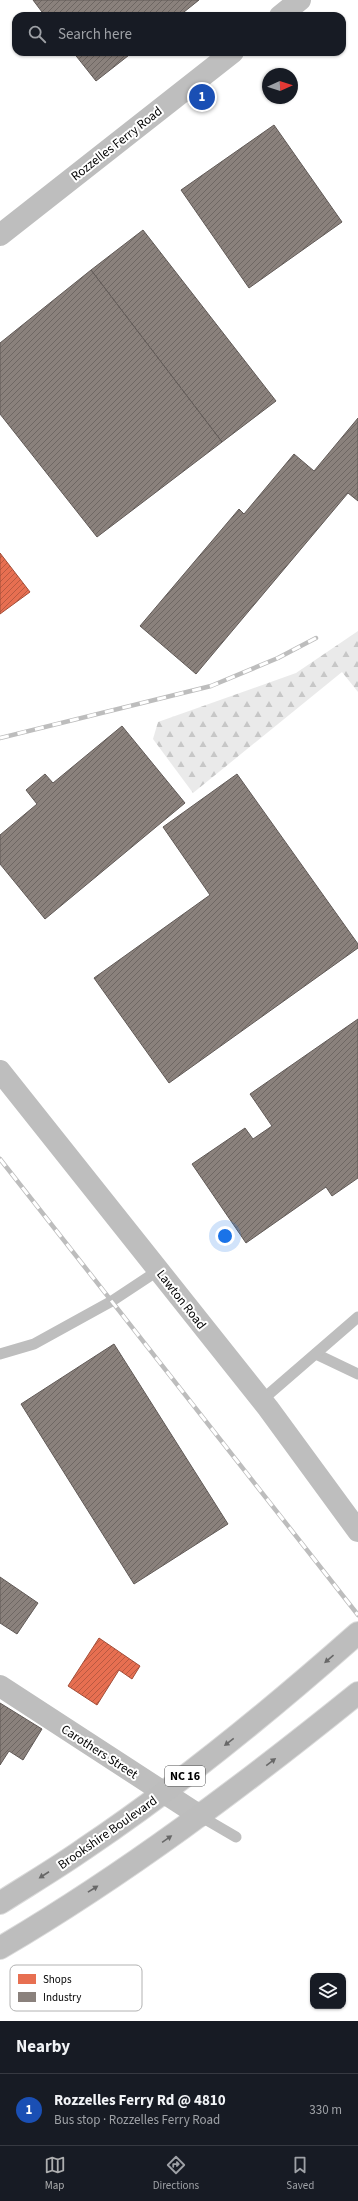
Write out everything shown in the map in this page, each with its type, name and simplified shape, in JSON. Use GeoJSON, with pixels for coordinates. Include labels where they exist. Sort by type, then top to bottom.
{"type":"FeatureCollection","features":[{"type":"Feature","properties":{"kind":"highway","name":"Brookshire Boulevard"},"geometry":{"type":"LineString","coordinates":[[0,1903],[84,1849],[164,1793],[264,1715],[358,1633]]}},
{"type":"Feature","properties":{"kind":"highway"},"geometry":{"type":"LineString","coordinates":[[0,1948],[104,1883],[200,1816],[358,1693]]}},
{"type":"Feature","properties":{"kind":"street"},"geometry":{"type":"LineString","coordinates":[[285,12],[300,0]]}},
{"type":"Feature","properties":{"kind":"street","name":"Rozzelles Ferry Road"},"geometry":{"type":"LineString","coordinates":[[0,235],[228,56]]}},
{"type":"Feature","properties":{"kind":"street","name":"Lawton Road"},"geometry":{"type":"LineString","coordinates":[[0,1071],[262,1400],[358,1531]]}},
{"type":"Feature","properties":{"kind":"street","name":"Carothers Street"},"geometry":{"type":"LineString","coordinates":[[0,1686],[200,1816]]}},
{"type":"Feature","properties":{"kind":"lane"},"geometry":{"type":"LineString","coordinates":[[0,1354],[34,1344],[112,1302],[159,1270]]}},
{"type":"Feature","properties":{"kind":"lane"},"geometry":{"type":"LineString","coordinates":[[262,1400],[358,1317]]}},
{"type":"Feature","properties":{"kind":"lane"},"geometry":{"type":"LineString","coordinates":[[316,1354],[358,1374]]}},
{"type":"Feature","properties":{"kind":"lane"},"geometry":{"type":"LineString","coordinates":[[200,1816],[236,1837]]}},
{"type":"Feature","properties":{"kind":"green space"},"geometry":{"type":"Polygon","coordinates":[[[358,631],[358,692],[342,672],[193,793],[153,739],[158,722],[296,673],[358,631]]]}},
{"type":"Feature","properties":{"kind":"building: Shops"},"geometry":{"type":"Polygon","coordinates":[[[0,553],[30,592],[0,614],[0,553]]]}},
{"type":"Feature","properties":{"kind":"building: Shops"},"geometry":{"type":"Polygon","coordinates":[[[99,1638],[140,1666],[132,1679],[119,1670],[97,1705],[68,1686],[99,1638]]]}},
{"type":"Feature","properties":{"kind":"building: Industry"},"geometry":{"type":"Polygon","coordinates":[[[33,0],[199,0],[184,12],[42,12],[33,0]]]}},
{"type":"Feature","properties":{"kind":"building: Industry"},"geometry":{"type":"Polygon","coordinates":[[[76,56],[128,56],[96,81],[76,56]]]}},
{"type":"Feature","properties":{"kind":"building: Industry"},"geometry":{"type":"Polygon","coordinates":[[[274,125],[342,222],[249,288],[181,190],[274,125]]]}},
{"type":"Feature","properties":{"kind":"building: Industry"},"geometry":{"type":"Polygon","coordinates":[[[143,230],[276,401],[222,442],[91,270],[143,230]]]}},
{"type":"Feature","properties":{"kind":"building: Industry"},"geometry":{"type":"Polygon","coordinates":[[[91,270],[222,442],[97,537],[0,414],[0,343],[91,270]]]}},
{"type":"Feature","properties":{"kind":"building: Industry"},"geometry":{"type":"Polygon","coordinates":[[[358,418],[358,501],[348,493],[196,674],[140,626],[239,509],[244,514],[294,454],[314,471],[358,418]]]}},
{"type":"Feature","properties":{"kind":"building: Industry"},"geometry":{"type":"Polygon","coordinates":[[[122,726],[185,803],[45,919],[0,864],[0,835],[37,804],[26,790],[45,774],[53,783],[122,726]]]}},
{"type":"Feature","properties":{"kind":"building: Industry"},"geometry":{"type":"Polygon","coordinates":[[[237,774],[358,944],[358,948],[169,1083],[94,978],[210,895],[163,827],[237,774]]]}},
{"type":"Feature","properties":{"kind":"building: Industry"},"geometry":{"type":"Polygon","coordinates":[[[358,1019],[358,1178],[332,1196],[326,1187],[246,1243],[192,1164],[245,1128],[253,1139],[272,1126],[250,1094],[358,1019]]]}},
{"type":"Feature","properties":{"kind":"building: Industry"},"geometry":{"type":"Polygon","coordinates":[[[114,1344],[228,1524],[134,1584],[21,1404],[114,1344]]]}},
{"type":"Feature","properties":{"kind":"building: Industry"},"geometry":{"type":"Polygon","coordinates":[[[0,1577],[38,1603],[17,1634],[0,1623],[0,1577]]]}},
{"type":"Feature","properties":{"kind":"building: Industry"},"geometry":{"type":"Polygon","coordinates":[[[0,1703],[42,1729],[23,1760],[9,1751],[0,1765],[0,1703]]]}},
{"type":"Feature","properties":{"kind":"railway"},"geometry":{"type":"LineString","coordinates":[[0,738],[211,686],[278,658],[316,638]]}},
{"type":"Feature","properties":{"kind":"railway"},"geometry":{"type":"LineString","coordinates":[[0,1159],[358,1615]]}},
{"type":"Feature","properties":{"kind":"place","name":"Rozzelles Ferry Rd @ 4810"},"geometry":{"type":"Point","coordinates":[202,97]}}]}
